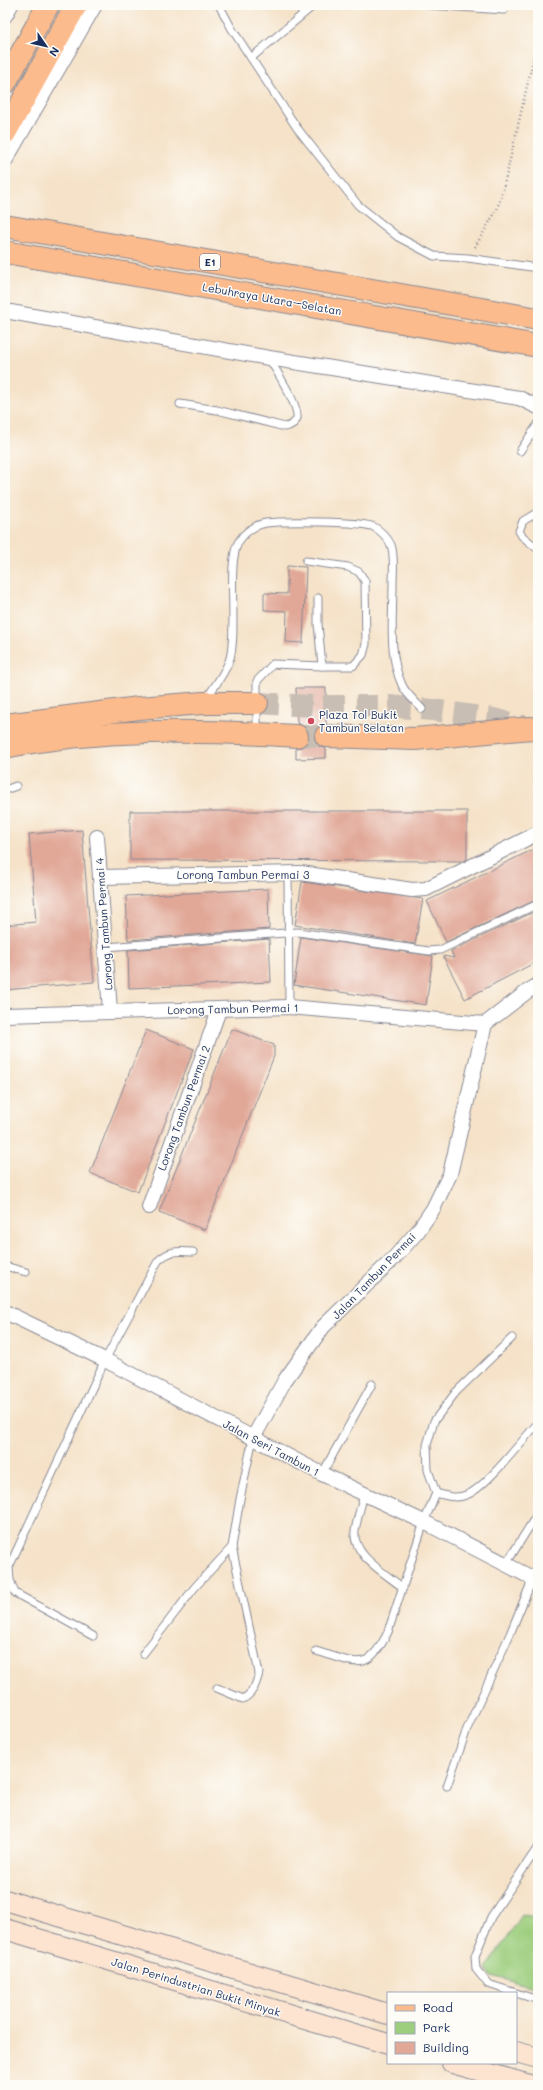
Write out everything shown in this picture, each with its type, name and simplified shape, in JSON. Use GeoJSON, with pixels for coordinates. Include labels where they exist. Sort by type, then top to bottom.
{"type":"FeatureCollection","features":[{"type":"Feature","properties":{"kind":"main road"},"geometry":{"type":"LineString","coordinates":[[5,83],[48,5]]}},
{"type":"Feature","properties":{"kind":"main road"},"geometry":{"type":"LineString","coordinates":[[5,133],[76,5]]}},
{"type":"Feature","properties":{"kind":"main road","name":"E1"},"geometry":{"type":"LineString","coordinates":[[5,226],[538,319]]}},
{"type":"Feature","properties":{"kind":"main road","name":"Lebuhraya Utara–Selatan"},"geometry":{"type":"LineString","coordinates":[[5,252],[538,346]]}},
{"type":"Feature","properties":{"kind":"main road"},"geometry":{"type":"LineString","coordinates":[[5,725],[139,708],[203,702],[257,703]]}},
{"type":"Feature","properties":{"kind":"main road"},"geometry":{"type":"LineString","coordinates":[[326,736],[415,739],[534,729]]}},
{"type":"Feature","properties":{"kind":"main road"},"geometry":{"type":"LineString","coordinates":[[5,747],[86,736],[158,733],[297,736]]}},
{"type":"Feature","properties":{"kind":"main road"},"geometry":{"type":"LineString","coordinates":[[5,1900],[387,2014]]}},
{"type":"Feature","properties":{"kind":"main road","name":"Jalan Perindustrian Bukit Minyak"},"geometry":{"type":"LineString","coordinates":[[5,1929],[387,2044]]}},
{"type":"Feature","properties":{"kind":"main road"},"geometry":{"type":"LineString","coordinates":[[517,2052],[538,2058]]}},
{"type":"Feature","properties":{"kind":"main road"},"geometry":{"type":"LineString","coordinates":[[456,2064],[530,2085]]}},
{"type":"Feature","properties":{"kind":"street"},"geometry":{"type":"LineString","coordinates":[[5,16],[11,5]]}},
{"type":"Feature","properties":{"kind":"street"},"geometry":{"type":"LineString","coordinates":[[5,161],[96,5]]}},
{"type":"Feature","properties":{"kind":"street"},"geometry":{"type":"LineString","coordinates":[[5,311],[269,358],[519,398],[538,407]]}},
{"type":"Feature","properties":{"kind":"street","name":"Lorong Tambun Permai 3"},"geometry":{"type":"LineString","coordinates":[[101,877],[301,873],[412,890],[426,889],[538,833]]}},
{"type":"Feature","properties":{"kind":"street","name":"Lorong Tambun Permai 4"},"geometry":{"type":"LineString","coordinates":[[97,837],[110,1011]]}},
{"type":"Feature","properties":{"kind":"street"},"geometry":{"type":"LineString","coordinates":[[485,1024],[538,985]]}},
{"type":"Feature","properties":{"kind":"street","name":"Lorong Tambun Permai 1"},"geometry":{"type":"LineString","coordinates":[[5,1015],[110,1011],[219,1010],[289,1006],[485,1024]]}},
{"type":"Feature","properties":{"kind":"street","name":"Lorong Tambun Permai 2"},"geometry":{"type":"LineString","coordinates":[[149,1206],[219,1010]]}},
{"type":"Feature","properties":{"kind":"street","name":"Jalan Tambun Permai"},"geometry":{"type":"LineString","coordinates":[[253,1438],[285,1380],[323,1327],[394,1258],[418,1231],[432,1209],[450,1174],[485,1024]]}},
{"type":"Feature","properties":{"kind":"street","name":"Jalan Seri Tambun 1"},"geometry":{"type":"LineString","coordinates":[[5,1312],[105,1360],[322,1474],[424,1522],[535,1579]]}},
{"type":"Feature","properties":{"kind":"lane"},"geometry":{"type":"LineString","coordinates":[[218,5],[297,128],[358,205],[398,237],[434,256],[468,258],[538,268]]}},
{"type":"Feature","properties":{"kind":"lane"},"geometry":{"type":"LineString","coordinates":[[251,58],[314,5]]}},
{"type":"Feature","properties":{"kind":"lane"},"geometry":{"type":"LineString","coordinates":[[429,5],[504,10]]}},
{"type":"Feature","properties":{"kind":"lane"},"geometry":{"type":"LineString","coordinates":[[180,404],[217,410],[285,427],[292,425],[297,419],[297,410],[269,358]]}},
{"type":"Feature","properties":{"kind":"lane"},"geometry":{"type":"LineString","coordinates":[[520,451],[538,424]]}},
{"type":"Feature","properties":{"kind":"lane"},"geometry":{"type":"LineString","coordinates":[[538,512],[523,521],[519,531],[522,536],[538,549]]}},
{"type":"Feature","properties":{"kind":"lane"},"geometry":{"type":"LineString","coordinates":[[203,702],[218,682],[230,659],[233,641],[233,560],[238,542],[249,530],[266,523],[352,522],[374,527],[385,536],[391,544],[393,573],[392,633],[397,666],[403,686],[422,709]]}},
{"type":"Feature","properties":{"kind":"lane"},"geometry":{"type":"LineString","coordinates":[[257,734],[257,682],[273,664],[353,666],[363,655],[366,644],[365,581],[359,572],[348,567],[335,563],[306,561]]}},
{"type":"Feature","properties":{"kind":"lane"},"geometry":{"type":"LineString","coordinates":[[318,598],[318,624],[322,666]]}},
{"type":"Feature","properties":{"kind":"lane"},"geometry":{"type":"LineString","coordinates":[[5,790],[16,786]]}},
{"type":"Feature","properties":{"kind":"lane"},"geometry":{"type":"LineString","coordinates":[[288,873],[289,1006]]}},
{"type":"Feature","properties":{"kind":"lane"},"geometry":{"type":"LineString","coordinates":[[106,947],[298,932],[429,951],[440,950],[538,904]]}},
{"type":"Feature","properties":{"kind":"lane"},"geometry":{"type":"LineString","coordinates":[[93,1636],[14,1593],[10,1580],[9,1567],[105,1360],[158,1261],[166,1254],[175,1250],[193,1252]]}},
{"type":"Feature","properties":{"kind":"lane"},"geometry":{"type":"LineString","coordinates":[[5,1266],[26,1272]]}},
{"type":"Feature","properties":{"kind":"lane"},"geometry":{"type":"LineString","coordinates":[[316,1650],[359,1663],[373,1657],[381,1647],[388,1632],[424,1522],[436,1493],[428,1470],[427,1445],[434,1421],[456,1392],[512,1338]]}},
{"type":"Feature","properties":{"kind":"lane"},"geometry":{"type":"LineString","coordinates":[[322,1474],[372,1384]]}},
{"type":"Feature","properties":{"kind":"lane"},"geometry":{"type":"LineString","coordinates":[[436,1493],[453,1498],[466,1495],[480,1488],[538,1423]]}},
{"type":"Feature","properties":{"kind":"lane"},"geometry":{"type":"LineString","coordinates":[[217,1688],[243,1699],[250,1695],[255,1686],[259,1673],[232,1547],[240,1499],[253,1438]]}},
{"type":"Feature","properties":{"kind":"lane"},"geometry":{"type":"LineString","coordinates":[[364,1494],[355,1532],[358,1545],[366,1558],[403,1588]]}},
{"type":"Feature","properties":{"kind":"lane"},"geometry":{"type":"LineString","coordinates":[[506,1564],[538,1513]]}},
{"type":"Feature","properties":{"kind":"lane"},"geometry":{"type":"LineString","coordinates":[[143,1654],[195,1587],[232,1547]]}},
{"type":"Feature","properties":{"kind":"lane"},"geometry":{"type":"LineString","coordinates":[[447,1786],[467,1729],[535,1579]]}},
{"type":"Feature","properties":{"kind":"lane"},"geometry":{"type":"LineString","coordinates":[[513,1992],[488,1984],[476,1969],[475,1956],[491,1917],[538,1847]]}},
{"type":"Feature","properties":{"kind":"lane"},"geometry":{"type":"LineString","coordinates":[[517,1993],[538,2000]]}},
{"type":"Feature","properties":{"kind":"path"},"geometry":{"type":"LineString","coordinates":[[468,258],[497,209],[538,38]]}},
{"type":"Feature","properties":{"kind":"green space"},"geometry":{"type":"Polygon","coordinates":[[[522,1915],[538,1917],[538,1988],[491,1976],[486,1969],[522,1915]]]}},
{"type":"Feature","properties":{"kind":"building"},"geometry":{"type":"Polygon","coordinates":[[[287,566],[306,567],[303,643],[286,642],[287,611],[264,610],[264,593],[287,594],[287,566]]]}},
{"type":"Feature","properties":{"kind":"building","name":"Plaza Tol Bukit Tambun Selatan"},"geometry":{"type":"Polygon","coordinates":[[[296,688],[326,688],[326,724],[320,725],[316,729],[314,736],[315,742],[319,746],[326,749],[326,758],[296,759],[296,748],[302,747],[307,743],[309,736],[308,731],[304,726],[297,723],[296,688]]]}},
{"type":"Feature","properties":{"kind":"building"},"geometry":{"type":"Polygon","coordinates":[[[130,811],[467,811],[467,859],[464,861],[130,860],[130,811]]]}},
{"type":"Feature","properties":{"kind":"building"},"geometry":{"type":"Polygon","coordinates":[[[82,830],[94,982],[5,990],[5,925],[36,922],[29,834],[82,830]]]}},
{"type":"Feature","properties":{"kind":"building"},"geometry":{"type":"Polygon","coordinates":[[[538,847],[538,899],[446,942],[427,901],[538,847]]]}},
{"type":"Feature","properties":{"kind":"building"},"geometry":{"type":"Polygon","coordinates":[[[302,882],[423,899],[415,944],[295,925],[302,882]]]}},
{"type":"Feature","properties":{"kind":"building"},"geometry":{"type":"Polygon","coordinates":[[[268,889],[269,929],[128,940],[126,896],[268,889]]]}},
{"type":"Feature","properties":{"kind":"building"},"geometry":{"type":"Polygon","coordinates":[[[538,910],[538,961],[465,999],[443,956],[454,958],[451,951],[538,910]]]}},
{"type":"Feature","properties":{"kind":"building"},"geometry":{"type":"Polygon","coordinates":[[[301,937],[433,956],[426,1005],[294,985],[301,937]]]}},
{"type":"Feature","properties":{"kind":"building"},"geometry":{"type":"Polygon","coordinates":[[[269,939],[271,982],[129,988],[128,950],[269,939]]]}},
{"type":"Feature","properties":{"kind":"building"},"geometry":{"type":"Polygon","coordinates":[[[232,1029],[274,1045],[274,1056],[205,1230],[159,1212],[232,1029]]]}},
{"type":"Feature","properties":{"kind":"building"},"geometry":{"type":"Polygon","coordinates":[[[146,1030],[194,1049],[138,1192],[90,1173],[146,1030]]]}},
{"type":"Feature","properties":{"kind":"tunnel"},"geometry":{"type":"LineString","coordinates":[[257,703],[313,706],[389,706],[433,710],[493,719],[526,727]]}},
{"type":"Feature","properties":{"kind":"tunnel"},"geometry":{"type":"LineString","coordinates":[[297,736],[326,736]]}},
{"type":"Feature","properties":{"kind":"place","name":"Plaza Tol Bukit Tambun Selatan"},"geometry":{"type":"Point","coordinates":[311,721]}}]}
